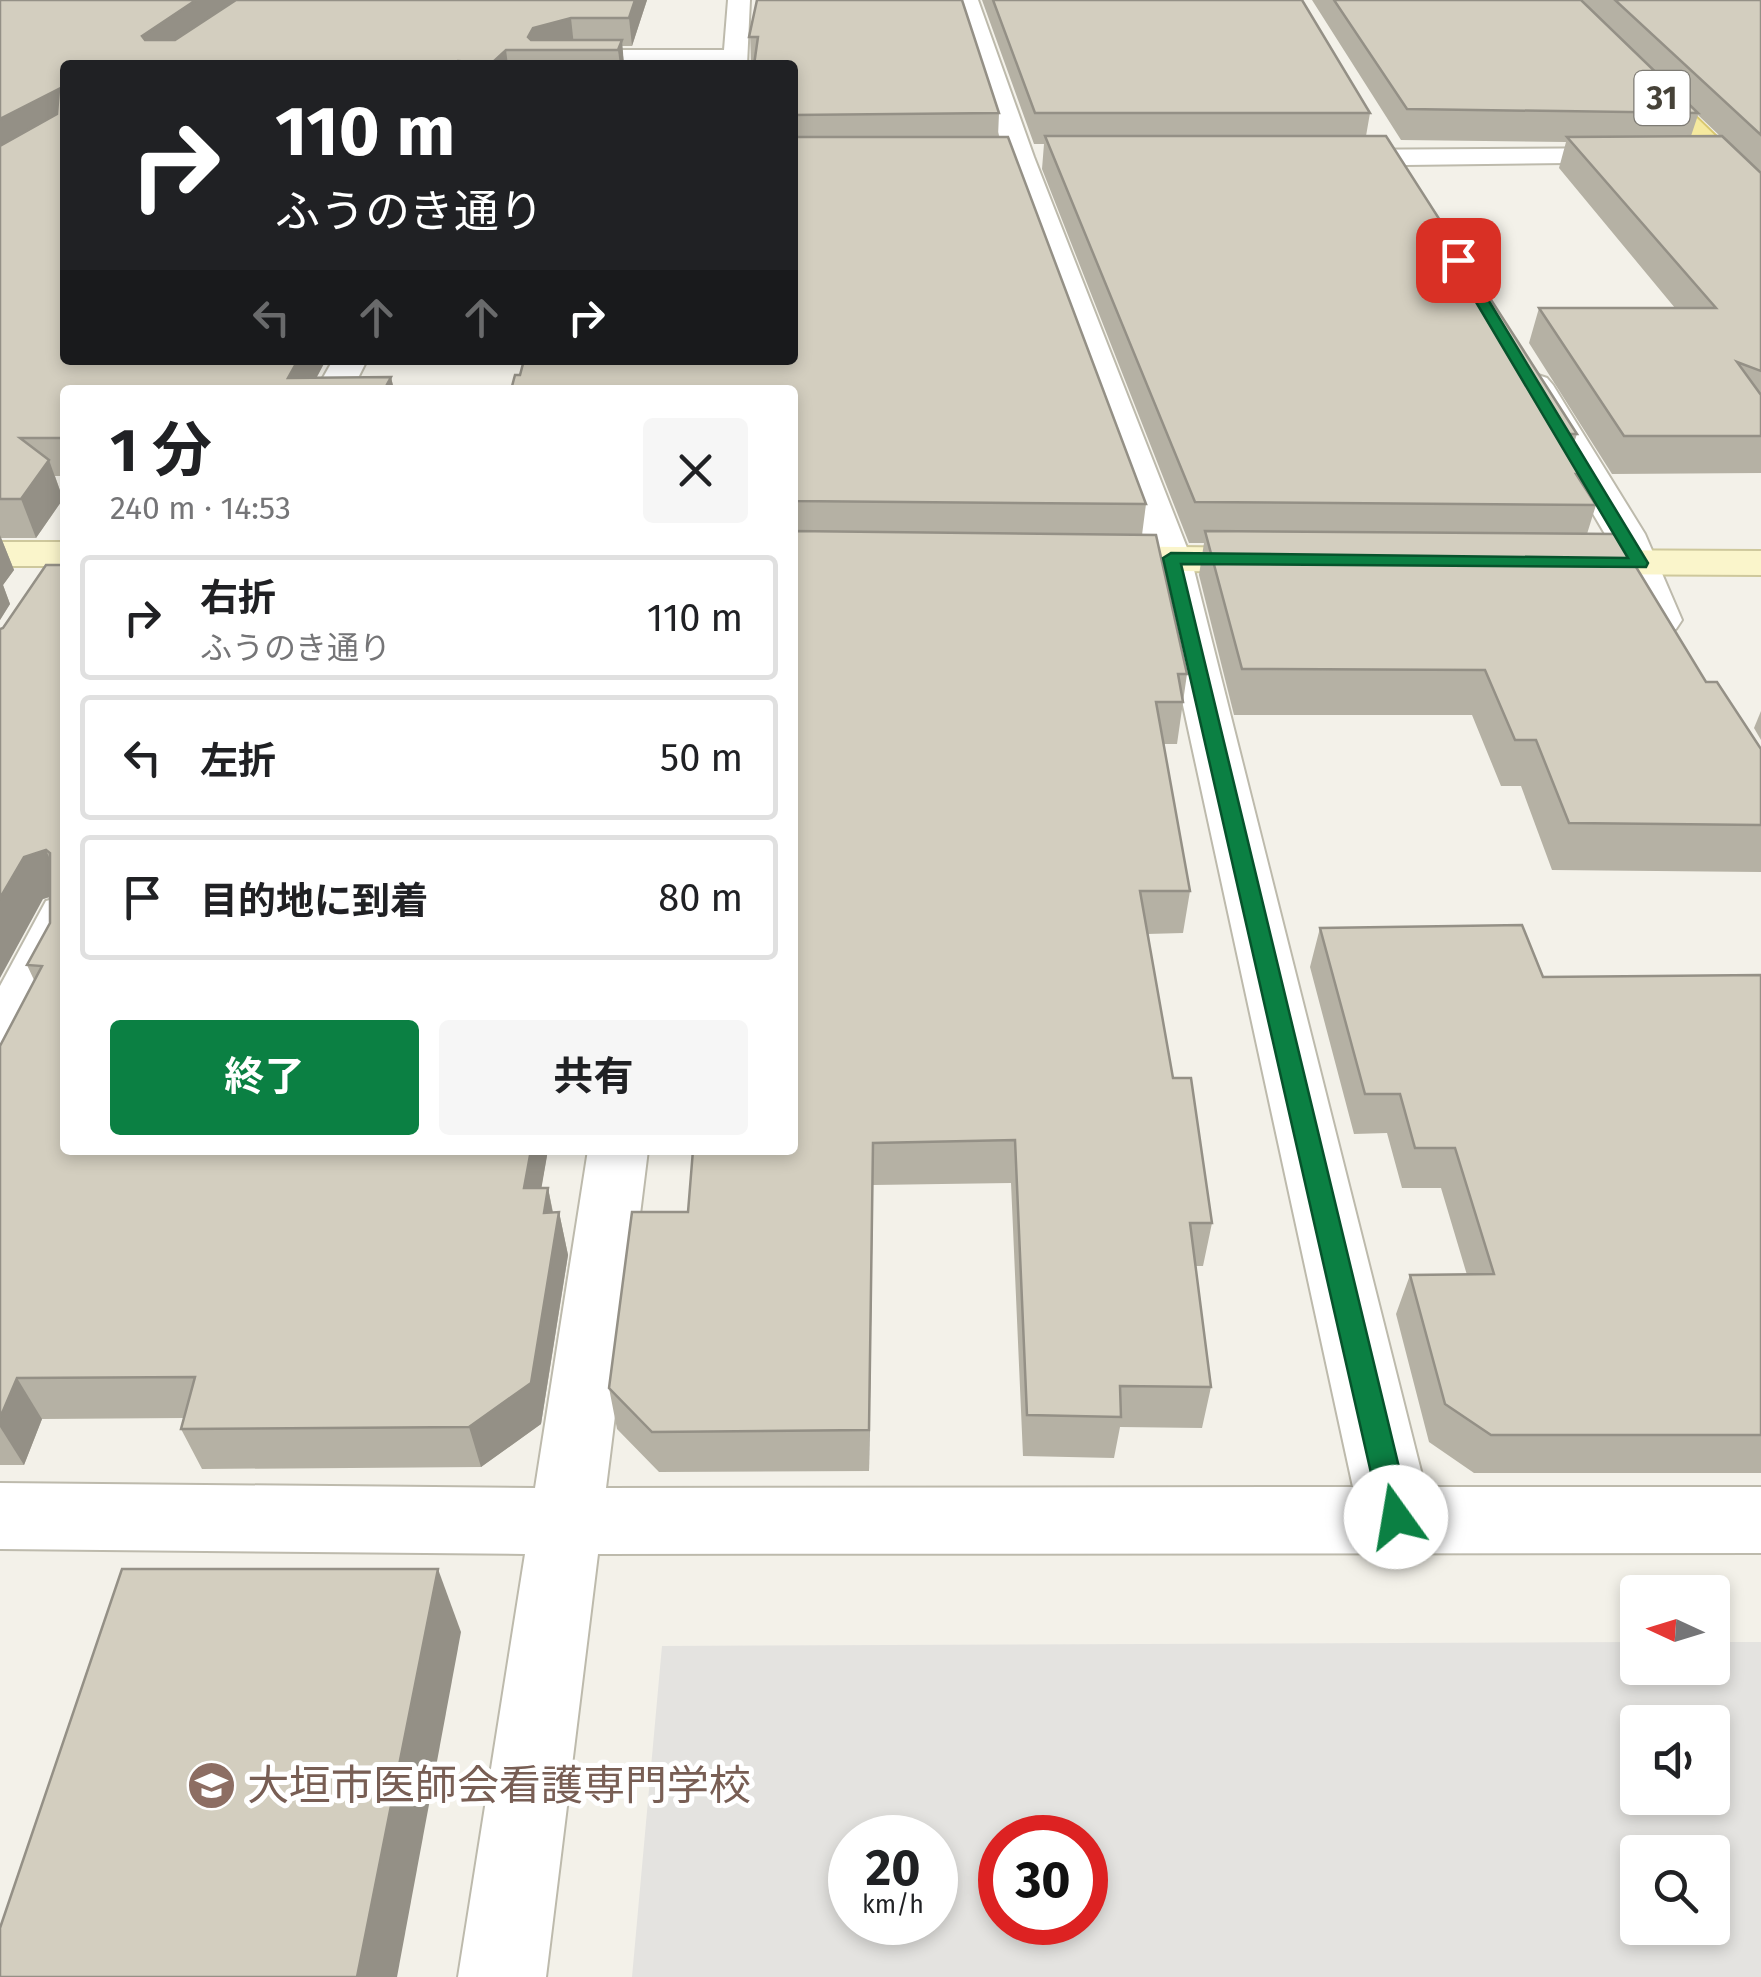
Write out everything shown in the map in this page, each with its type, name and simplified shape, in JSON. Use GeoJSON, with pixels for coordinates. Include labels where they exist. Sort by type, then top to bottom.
{"type":"FeatureCollection","features":[{"type":"Feature","properties":{"kind":"main road","name":"31"},"geometry":{"type":"LineString","coordinates":[[1562,0],[1725,149],[1761,196]]}},
{"type":"Feature","properties":{"kind":"street"},"geometry":{"type":"LineString","coordinates":[[735,60],[739,0]]}},
{"type":"Feature","properties":{"kind":"street"},"geometry":{"type":"LineString","coordinates":[[967,0],[1020,158],[1171,558],[1396,1517]]}},
{"type":"Feature","properties":{"kind":"street"},"geometry":{"type":"LineString","coordinates":[[565,60],[695,60]]}},
{"type":"Feature","properties":{"kind":"street"},"geometry":{"type":"LineString","coordinates":[[1376,126],[1416,192]]}},
{"type":"Feature","properties":{"kind":"street"},"geometry":{"type":"LineString","coordinates":[[1297,158],[1673,156],[1725,149]]}},
{"type":"Feature","properties":{"kind":"street"},"geometry":{"type":"LineString","coordinates":[[982,158],[1060,158]]}},
{"type":"Feature","properties":{"kind":"street"},"geometry":{"type":"LineString","coordinates":[[1520,361],[1640,563],[1644,592],[1683,656]]}},
{"type":"Feature","properties":{"kind":"street"},"geometry":{"type":"LineString","coordinates":[[0,554],[60,557]]}},
{"type":"Feature","properties":{"kind":"street"},"geometry":{"type":"LineString","coordinates":[[1048,558],[1308,560]]}},
{"type":"Feature","properties":{"kind":"street"},"geometry":{"type":"LineString","coordinates":[[1523,562],[1761,563]]}},
{"type":"Feature","properties":{"kind":"street"},"geometry":{"type":"LineString","coordinates":[[40,597],[60,565]]}},
{"type":"Feature","properties":{"kind":"street"},"geometry":{"type":"LineString","coordinates":[[0,1040],[60,923]]}},
{"type":"Feature","properties":{"kind":"street"},"geometry":{"type":"LineString","coordinates":[[502,1977],[617,1155]]}},
{"type":"Feature","properties":{"kind":"street"},"geometry":{"type":"LineString","coordinates":[[0,1516],[567,1521],[1396,1517],[1761,1520]]}},
{"type":"Feature","properties":{"kind":"shaded area"},"geometry":{"type":"Polygon","coordinates":[[[1620,1642],[1620,1685],[1730,1685],[1730,1642],[1761,1642],[1761,1977],[632,1977],[662,1646],[1620,1642]]]}},
{"type":"Feature","properties":{"kind":"building"},"geometry":{"type":"Polygon","coordinates":[[[0,0],[196,0],[142,36],[145,40],[175,40],[236,0],[635,0],[629,18],[571,18],[533,28],[528,37],[622,40],[618,50],[506,50],[495,60],[60,60],[60,365],[295,365],[288,378],[391,377],[387,385],[60,385],[60,438],[20,438],[49,460],[21,499],[0,499],[0,146],[57,114],[59,89],[0,119],[0,0]]]}},
{"type":"Feature","properties":{"kind":"building"},"geometry":{"type":"Polygon","coordinates":[[[757,0],[962,0],[999,113],[798,115],[798,60],[755,60],[758,37],[749,37],[757,0]]]}},
{"type":"Feature","properties":{"kind":"building"},"geometry":{"type":"Polygon","coordinates":[[[993,0],[1302,0],[1370,113],[1035,113],[993,0]]]}},
{"type":"Feature","properties":{"kind":"building"},"geometry":{"type":"Polygon","coordinates":[[[1334,0],[1581,0],[1698,113],[1407,109],[1334,0]]]}},
{"type":"Feature","properties":{"kind":"building"},"geometry":{"type":"Polygon","coordinates":[[[1615,0],[1761,0],[1761,135],[1615,0]]]}},
{"type":"Feature","properties":{"kind":"building"},"geometry":{"type":"Polygon","coordinates":[[[1045,136],[1386,136],[1577,434],[1563,434],[1587,474],[1576,474],[1596,505],[1195,502],[1045,136]]]}},
{"type":"Feature","properties":{"kind":"building"},"geometry":{"type":"Polygon","coordinates":[[[1722,136],[1761,173],[1761,371],[1737,362],[1761,395],[1761,436],[1624,436],[1539,308],[1716,308],[1567,137],[1722,136]]]}},
{"type":"Feature","properties":{"kind":"building"},"geometry":{"type":"Polygon","coordinates":[[[798,137],[1008,137],[1146,504],[798,501],[798,385],[512,385],[515,375],[520,375],[523,365],[798,365],[798,137]]]}},
{"type":"Feature","properties":{"kind":"building"},"geometry":{"type":"Polygon","coordinates":[[[798,531],[1156,535],[1187,674],[1178,674],[1183,702],[1156,702],[1190,891],[1140,891],[1173,1078],[1191,1078],[1212,1223],[1190,1223],[1211,1387],[1120,1386],[1121,1417],[1027,1415],[1015,1140],[873,1143],[869,1430],[652,1432],[609,1388],[632,1212],[688,1212],[693,1155],[798,1155],[798,531]]]}},
{"type":"Feature","properties":{"kind":"building"},"geometry":{"type":"Polygon","coordinates":[[[1205,531],[1616,534],[1706,682],[1717,682],[1761,749],[1761,825],[1569,823],[1536,740],[1515,740],[1485,670],[1242,669],[1205,531]]]}},
{"type":"Feature","properties":{"kind":"building"},"geometry":{"type":"Polygon","coordinates":[[[46,565],[60,565],[60,1155],[530,1155],[524,1188],[548,1188],[544,1213],[559,1212],[531,1383],[469,1427],[181,1429],[195,1377],[17,1378],[0,1418],[0,1046],[42,966],[27,965],[50,923],[50,853],[46,850],[24,857],[0,898],[3,628],[46,565]]]}},
{"type":"Feature","properties":{"kind":"building"},"geometry":{"type":"Polygon","coordinates":[[[1522,925],[1543,977],[1761,975],[1761,1435],[1491,1435],[1445,1404],[1410,1275],[1494,1274],[1455,1148],[1415,1148],[1400,1094],[1365,1094],[1320,928],[1522,925]]]}},
{"type":"Feature","properties":{"kind":"building"},"geometry":{"type":"Polygon","coordinates":[[[122,1569],[438,1569],[357,1977],[0,1977],[0,1928],[122,1569]]]}},
{"type":"Feature","properties":{"kind":"place","name":"大垣市医師会看護専門学校"},"geometry":{"type":"Point","coordinates":[212,1785]}},
{"type":"Feature","properties":{"kind":"route"},"geometry":{"type":"LineString","coordinates":[[1396,1517],[1171,558],[1640,563],[1624,530],[1458,260]]}}]}
